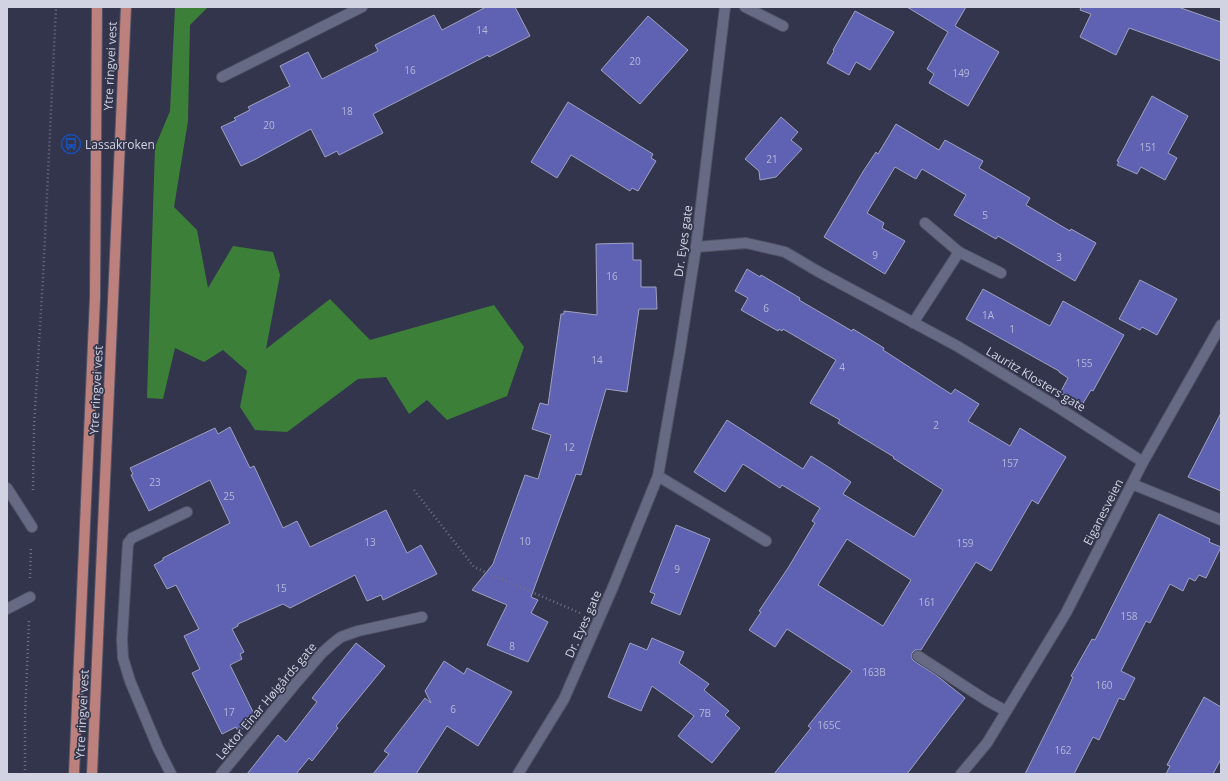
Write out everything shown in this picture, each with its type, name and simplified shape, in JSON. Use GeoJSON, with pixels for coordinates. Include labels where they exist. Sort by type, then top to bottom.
{"type":"FeatureCollection","features":[{"type":"Feature","properties":{"kind":"main road","name":"Ytre ringvei vest"},"geometry":{"type":"LineString","coordinates":[[74,774],[95,298],[97,7]]}},
{"type":"Feature","properties":{"kind":"main road","name":"Ytre ringvei vest"},"geometry":{"type":"LineString","coordinates":[[92,774],[126,7]]}},
{"type":"Feature","properties":{"kind":"street"},"geometry":{"type":"LineString","coordinates":[[222,76],[362,7]]}},
{"type":"Feature","properties":{"kind":"street","name":"Dr. Eyes gate"},"geometry":{"type":"LineString","coordinates":[[518,774],[564,699],[637,531],[658,476],[696,247],[724,7]]}},
{"type":"Feature","properties":{"kind":"street"},"geometry":{"type":"LineString","coordinates":[[745,7],[783,26]]}},
{"type":"Feature","properties":{"kind":"street"},"geometry":{"type":"LineString","coordinates":[[925,222],[959,252],[1001,274]]}},
{"type":"Feature","properties":{"kind":"street","name":"Lauritz Klosters gate"},"geometry":{"type":"LineString","coordinates":[[696,247],[746,242],[785,252],[957,346],[1056,406],[1143,462]]}},
{"type":"Feature","properties":{"kind":"street"},"geometry":{"type":"LineString","coordinates":[[913,323],[959,252]]}},
{"type":"Feature","properties":{"kind":"street","name":"Eiganesveien"},"geometry":{"type":"LineString","coordinates":[[961,774],[987,743],[1066,613],[1143,462],[1221,325]]}},
{"type":"Feature","properties":{"kind":"street"},"geometry":{"type":"LineString","coordinates":[[658,476],[766,541]]}},
{"type":"Feature","properties":{"kind":"street"},"geometry":{"type":"LineString","coordinates":[[1132,484],[1221,520]]}},
{"type":"Feature","properties":{"kind":"street"},"geometry":{"type":"LineString","coordinates":[[7,488],[32,527]]}},
{"type":"Feature","properties":{"kind":"street"},"geometry":{"type":"LineString","coordinates":[[171,774],[158,748],[130,681],[123,658],[122,639],[128,543],[132,538],[187,512]]}},
{"type":"Feature","properties":{"kind":"street"},"geometry":{"type":"LineString","coordinates":[[7,609],[30,597]]}},
{"type":"Feature","properties":{"kind":"street","name":"Lektor Einar Høigårds gate"},"geometry":{"type":"LineString","coordinates":[[221,774],[322,653],[332,644],[341,637],[358,631],[422,617]]}},
{"type":"Feature","properties":{"kind":"street"},"geometry":{"type":"LineString","coordinates":[[918,656],[986,700],[1006,711]]}},
{"type":"Feature","properties":{"kind":"path"},"geometry":{"type":"LineString","coordinates":[[25,774],[25,717],[30,597],[34,426],[43,278],[56,7]]}},
{"type":"Feature","properties":{"kind":"path"},"geometry":{"type":"LineString","coordinates":[[414,490],[474,567],[598,621]]}},
{"type":"Feature","properties":{"kind":"green space"},"geometry":{"type":"Polygon","coordinates":[[[175,7],[208,7],[190,25],[188,121],[174,207],[197,230],[208,288],[233,246],[273,252],[280,275],[266,349],[330,299],[370,340],[494,305],[524,347],[507,396],[447,420],[427,400],[409,414],[386,377],[358,379],[287,432],[255,430],[240,407],[247,371],[223,350],[204,362],[175,348],[163,399],[147,398],[155,147],[170,111],[175,7]]]}},
{"type":"Feature","properties":{"kind":"building"},"geometry":{"type":"Polygon","coordinates":[[[486,7],[515,7],[530,36],[489,57],[488,55],[373,114],[383,133],[339,155],[337,151],[325,157],[311,129],[241,166],[221,127],[236,120],[234,118],[250,110],[248,107],[290,86],[280,66],[308,52],[322,79],[378,51],[375,45],[434,15],[442,30],[486,7]]]}},
{"type":"Feature","properties":{"kind":"building"},"geometry":{"type":"Polygon","coordinates":[[[907,7],[966,7],[955,26],[999,52],[968,106],[929,83],[934,74],[927,69],[948,32],[907,7]]]}},
{"type":"Feature","properties":{"kind":"building"},"geometry":{"type":"Polygon","coordinates":[[[1081,7],[1178,7],[1221,22],[1221,61],[1129,28],[1116,55],[1080,37],[1091,14],[1080,10],[1081,7]]]}},
{"type":"Feature","properties":{"kind":"building"},"geometry":{"type":"Polygon","coordinates":[[[855,11],[894,32],[870,70],[856,62],[849,75],[827,63],[855,11]]]}},
{"type":"Feature","properties":{"kind":"building"},"geometry":{"type":"Polygon","coordinates":[[[648,16],[688,50],[640,104],[601,70],[648,16]]]}},
{"type":"Feature","properties":{"kind":"building"},"geometry":{"type":"Polygon","coordinates":[[[1152,96],[1188,116],[1168,153],[1177,158],[1165,180],[1141,167],[1137,174],[1117,165],[1119,162],[1117,161],[1152,96]]]}},
{"type":"Feature","properties":{"kind":"building"},"geometry":{"type":"Polygon","coordinates":[[[568,102],[653,154],[651,158],[656,161],[638,191],[632,188],[630,191],[571,155],[557,178],[531,162],[568,102]]]}},
{"type":"Feature","properties":{"kind":"building"},"geometry":{"type":"Polygon","coordinates":[[[781,117],[798,132],[791,140],[802,149],[776,177],[760,180],[759,171],[745,159],[781,117]]]}},
{"type":"Feature","properties":{"kind":"building"},"geometry":{"type":"Polygon","coordinates":[[[896,124],[939,150],[945,140],[983,161],[979,168],[1030,198],[1026,205],[1070,231],[1071,229],[1096,243],[1075,281],[998,236],[996,239],[954,215],[966,195],[922,169],[916,179],[895,167],[867,213],[884,223],[882,228],[905,241],[885,274],[824,237],[864,170],[876,152],[878,154],[896,124]]]}},
{"type":"Feature","properties":{"kind":"building"},"geometry":{"type":"Polygon","coordinates":[[[633,243],[633,260],[641,260],[641,287],[656,287],[657,309],[639,309],[627,392],[606,389],[581,475],[576,474],[531,597],[538,600],[531,613],[548,622],[528,662],[487,645],[507,605],[472,590],[493,564],[525,475],[538,479],[551,435],[532,429],[540,403],[548,405],[561,314],[564,314],[564,311],[597,315],[596,244],[633,243]]]}},
{"type":"Feature","properties":{"kind":"building"},"geometry":{"type":"Polygon","coordinates":[[[747,269],[760,277],[761,275],[800,298],[799,300],[852,331],[853,329],[884,348],[883,350],[951,394],[955,389],[979,404],[968,421],[1010,446],[1020,428],[1066,457],[1038,504],[1032,500],[991,571],[976,562],[921,650],[915,650],[912,653],[912,659],[914,661],[936,675],[965,698],[907,774],[774,774],[811,728],[808,726],[852,671],[787,629],[775,647],[749,630],[761,612],[759,611],[788,568],[815,523],[812,521],[820,508],[782,485],[780,488],[743,464],[725,492],[694,472],[727,420],[803,469],[811,456],[851,482],[843,494],[914,537],[943,490],[893,458],[894,457],[838,423],[840,420],[810,403],[836,360],[783,329],[782,331],[779,329],[778,331],[741,310],[748,298],[735,291],[747,269]],[[847,539],[818,585],[883,626],[911,580],[847,539]]]}},
{"type":"Feature","properties":{"kind":"building"},"geometry":{"type":"Polygon","coordinates":[[[1140,280],[1177,299],[1157,335],[1142,327],[1140,330],[1119,319],[1140,280]]]}},
{"type":"Feature","properties":{"kind":"building"},"geometry":{"type":"Polygon","coordinates":[[[983,289],[1050,326],[1063,301],[1124,335],[1093,391],[1091,390],[1082,405],[1060,393],[1068,378],[1059,371],[966,319],[983,289]]]}},
{"type":"Feature","properties":{"kind":"building"},"geometry":{"type":"Polygon","coordinates":[[[1221,413],[1221,491],[1188,477],[1221,413]]]}},
{"type":"Feature","properties":{"kind":"building"},"geometry":{"type":"Polygon","coordinates":[[[230,427],[250,468],[254,466],[283,528],[297,521],[310,547],[386,510],[407,553],[421,545],[437,574],[383,600],[381,595],[367,601],[355,575],[290,608],[283,604],[238,624],[238,626],[232,629],[244,652],[240,654],[242,659],[230,665],[257,720],[255,723],[238,731],[236,727],[222,734],[192,673],[200,669],[184,636],[199,629],[176,585],[167,589],[154,565],[163,560],[163,558],[230,523],[210,480],[149,511],[131,475],[133,474],[130,468],[215,428],[218,434],[230,427]]]}},
{"type":"Feature","properties":{"kind":"building"},"geometry":{"type":"Polygon","coordinates":[[[1159,514],[1210,539],[1209,542],[1221,547],[1206,578],[1199,575],[1195,581],[1189,578],[1183,591],[1170,584],[1150,623],[1146,621],[1121,671],[1135,678],[1124,700],[1119,698],[1099,740],[1093,737],[1074,774],[1025,774],[1069,686],[1073,677],[1071,676],[1092,639],[1095,640],[1159,514]]]}},
{"type":"Feature","properties":{"kind":"building"},"geometry":{"type":"Polygon","coordinates":[[[676,525],[710,539],[680,615],[651,603],[655,594],[650,592],[676,525]]]}},
{"type":"Feature","properties":{"kind":"building"},"geometry":{"type":"Polygon","coordinates":[[[652,638],[684,652],[679,663],[709,684],[704,690],[729,711],[725,715],[740,728],[712,763],[678,736],[694,716],[652,686],[641,711],[608,697],[630,643],[647,650],[652,638]]]}},
{"type":"Feature","properties":{"kind":"building"},"geometry":{"type":"Polygon","coordinates":[[[356,643],[385,666],[336,726],[338,728],[312,761],[309,758],[296,774],[247,774],[278,735],[286,742],[317,702],[312,698],[356,643]]]}},
{"type":"Feature","properties":{"kind":"building"},"geometry":{"type":"Polygon","coordinates":[[[444,661],[464,674],[467,668],[512,692],[478,746],[447,726],[416,774],[373,774],[389,754],[384,751],[425,698],[431,703],[425,691],[444,661]]]}},
{"type":"Feature","properties":{"kind":"building"},"geometry":{"type":"Polygon","coordinates":[[[1204,697],[1221,707],[1221,759],[1213,774],[1166,774],[1170,766],[1167,765],[1204,697]]]}},
{"type":"Feature","properties":{"kind":"place","name":"Lassakroken"},"geometry":{"type":"Point","coordinates":[71,144]}}]}
